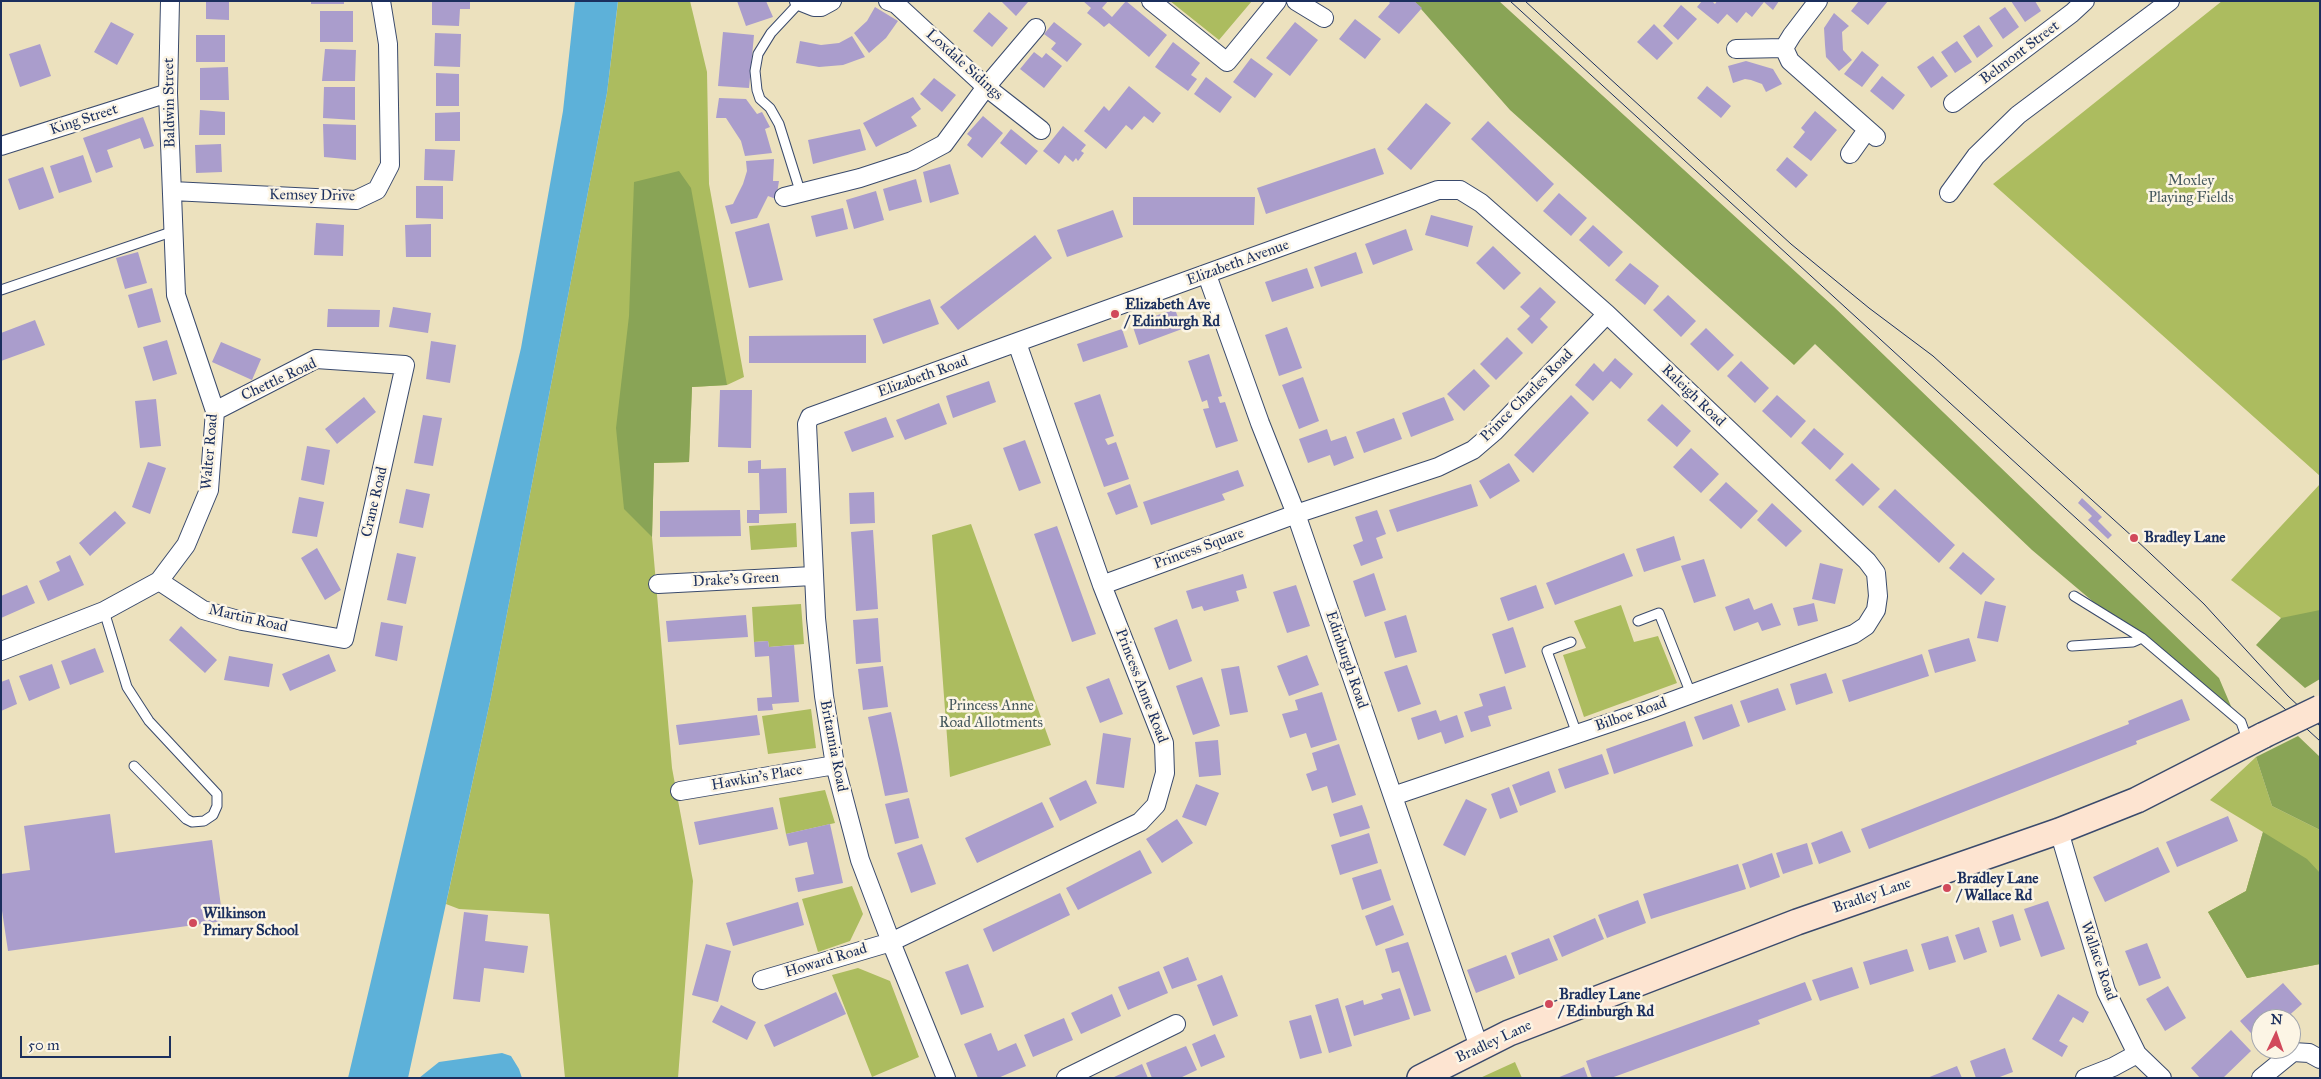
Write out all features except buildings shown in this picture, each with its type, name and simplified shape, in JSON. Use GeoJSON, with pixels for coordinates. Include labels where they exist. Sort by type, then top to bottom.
{"type":"FeatureCollection","features":[{"type":"Feature","properties":{"kind":"street","name":"Baldwin Street"},"geometry":{"type":"LineString","coordinates":[[170,1],[168,93],[173,197]]}},
{"type":"Feature","properties":{"kind":"street","name":"Kemsey Drive"},"geometry":{"type":"LineString","coordinates":[[173,197],[356,200],[377,190],[390,165],[388,44],[381,1]]}},
{"type":"Feature","properties":{"kind":"street"},"geometry":{"type":"LineString","coordinates":[[800,2],[814,7],[821,7],[832,1]]}},
{"type":"Feature","properties":{"kind":"street","name":"Loxdale Sidings"},"geometry":{"type":"LineString","coordinates":[[888,1],[896,4],[986,87],[1041,130]]}},
{"type":"Feature","properties":{"kind":"street"},"geometry":{"type":"LineString","coordinates":[[1151,1],[1227,62],[1277,1]]}},
{"type":"Feature","properties":{"kind":"street"},"geometry":{"type":"LineString","coordinates":[[1296,1],[1324,18]]}},
{"type":"Feature","properties":{"kind":"street"},"geometry":{"type":"LineString","coordinates":[[1784,48],[1818,1]]}},
{"type":"Feature","properties":{"kind":"street","name":"Belmont Street"},"geometry":{"type":"LineString","coordinates":[[1953,103],[2072,14],[2085,1]]}},
{"type":"Feature","properties":{"kind":"street"},"geometry":{"type":"LineString","coordinates":[[1950,193],[1976,156],[2018,115],[2170,1]]}},
{"type":"Feature","properties":{"kind":"street"},"geometry":{"type":"LineString","coordinates":[[792,196],[912,161],[944,144],[986,87],[1036,28]]}},
{"type":"Feature","properties":{"kind":"street"},"geometry":{"type":"LineString","coordinates":[[1736,49],[1784,48]]}},
{"type":"Feature","properties":{"kind":"street"},"geometry":{"type":"LineString","coordinates":[[1784,48],[1790,61],[1872,133],[1850,154]]}},
{"type":"Feature","properties":{"kind":"street","name":"King Street"},"geometry":{"type":"LineString","coordinates":[[1,146],[168,93]]}},
{"type":"Feature","properties":{"kind":"street","name":"Elizabeth Avenue"},"geometry":{"type":"LineString","coordinates":[[1017,343],[1438,190],[1460,190]]}},
{"type":"Feature","properties":{"kind":"street","name":"Raleigh Road"},"geometry":{"type":"LineString","coordinates":[[1460,190],[1481,203],[1608,314],[1867,561],[1876,573],[1878,596],[1876,610],[1866,626]]}},
{"type":"Feature","properties":{"kind":"street","name":"Walter Road"},"geometry":{"type":"LineString","coordinates":[[1,651],[104,611],[159,580],[186,545],[209,490],[215,411],[176,295],[173,197]]}},
{"type":"Feature","properties":{"kind":"street","name":"Edinburgh Road"},"geometry":{"type":"LineString","coordinates":[[1207,274],[1260,423],[1296,514],[1479,1048]]}},
{"type":"Feature","properties":{"kind":"street","name":"Prince Charles Road"},"geometry":{"type":"LineString","coordinates":[[1296,514],[1438,467],[1473,450],[1494,432],[1608,314]]}},
{"type":"Feature","properties":{"kind":"street","name":"Elizabeth Road"},"geometry":{"type":"LineString","coordinates":[[829,410],[1017,343]]}},
{"type":"Feature","properties":{"kind":"street","name":"Princess Anne Road"},"geometry":{"type":"LineString","coordinates":[[891,942],[1140,822],[1156,805],[1165,773],[1164,743],[1102,585],[1017,343]]}},
{"type":"Feature","properties":{"kind":"street","name":"Chettle Road"},"geometry":{"type":"LineString","coordinates":[[215,411],[316,359],[406,365]]}},
{"type":"Feature","properties":{"kind":"street","name":"Crane Road"},"geometry":{"type":"LineString","coordinates":[[344,639],[406,365]]}},
{"type":"Feature","properties":{"kind":"street","name":"Britannia Road"},"geometry":{"type":"LineString","coordinates":[[829,410],[810,417],[807,424],[813,576],[821,678],[834,765],[860,860],[946,1078]]}},
{"type":"Feature","properties":{"kind":"street","name":"Princess Square"},"geometry":{"type":"LineString","coordinates":[[1102,585],[1296,514]]}},
{"type":"Feature","properties":{"kind":"street","name":"Drake's Green"},"geometry":{"type":"LineString","coordinates":[[658,584],[813,576]]}},
{"type":"Feature","properties":{"kind":"street","name":"Martin Road"},"geometry":{"type":"LineString","coordinates":[[159,580],[203,610],[242,621],[344,639]]}},
{"type":"Feature","properties":{"kind":"street","name":"Bilboe Road"},"geometry":{"type":"LineString","coordinates":[[1394,796],[1691,694],[1854,634],[1866,626]]}},
{"type":"Feature","properties":{"kind":"street","name":"Bradley Lane"},"geometry":{"type":"LineString","coordinates":[[1420,1078],[1509,1033],[1798,922],[2059,831],[2137,800],[2320,708]]}},
{"type":"Feature","properties":{"kind":"street","name":"Hawkin's Place"},"geometry":{"type":"LineString","coordinates":[[680,791],[834,765]]}},
{"type":"Feature","properties":{"kind":"street","name":"Wallace Road"},"geometry":{"type":"LineString","coordinates":[[2059,831],[2106,991],[2137,1054],[2162,1078]]}},
{"type":"Feature","properties":{"kind":"street","name":"Howard Road"},"geometry":{"type":"LineString","coordinates":[[762,980],[891,942]]}},
{"type":"Feature","properties":{"kind":"street"},"geometry":{"type":"LineString","coordinates":[[1066,1078],[1176,1024]]}},
{"type":"Feature","properties":{"kind":"street"},"geometry":{"type":"LineString","coordinates":[[2261,1078],[2293,1052],[2309,1053],[2320,1059]]}},
{"type":"Feature","properties":{"kind":"street"},"geometry":{"type":"LineString","coordinates":[[2085,1078],[2113,1067],[2137,1054]]}},
{"type":"Feature","properties":{"kind":"lane"},"geometry":{"type":"LineString","coordinates":[[792,196],[779,124],[770,108],[760,99],[756,90],[756,71],[758,54],[772,32],[800,2]]}},
{"type":"Feature","properties":{"kind":"lane"},"geometry":{"type":"LineString","coordinates":[[1,290],[174,230]]}},
{"type":"Feature","properties":{"kind":"lane"},"geometry":{"type":"LineString","coordinates":[[2074,596],[2142,638],[2242,722],[2256,740]]}},
{"type":"Feature","properties":{"kind":"lane"},"geometry":{"type":"LineString","coordinates":[[104,611],[127,687],[149,721],[217,794],[217,806],[213,815],[204,821],[192,822],[186,819],[134,766]]}},
{"type":"Feature","properties":{"kind":"lane"},"geometry":{"type":"LineString","coordinates":[[1638,621],[1660,613],[1691,694]]}},
{"type":"Feature","properties":{"kind":"lane"},"geometry":{"type":"LineString","coordinates":[[2072,646],[2133,642],[2142,638]]}},
{"type":"Feature","properties":{"kind":"lane"},"geometry":{"type":"LineString","coordinates":[[1571,642],[1547,650],[1577,734]]}},
{"type":"Feature","properties":{"kind":"green space"},"geometry":{"type":"Polygon","coordinates":[[[690,1],[707,72],[709,184],[744,377],[727,385],[692,387],[689,462],[654,463],[652,537],[672,768],[693,881],[678,1078],[565,1078],[549,914],[459,909],[446,904],[491,697],[607,93],[618,2],[690,1]]]}},
{"type":"Feature","properties":{"kind":"green space"},"geometry":{"type":"Polygon","coordinates":[[[1170,1],[1252,1],[1219,40],[1170,1]]]}},
{"type":"Feature","properties":{"kind":"green space"},"geometry":{"type":"Polygon","coordinates":[[[1414,1],[1499,1],[1833,306],[2219,678],[2239,725],[2032,550],[1815,344],[1794,365],[1510,110],[1414,1]]]}},
{"type":"Feature","properties":{"kind":"green space","name":"Moxley Playing Fields"},"geometry":{"type":"Polygon","coordinates":[[[2222,1],[2320,1],[2320,476],[1993,184],[2222,1]]]}},
{"type":"Feature","properties":{"kind":"green space"},"geometry":{"type":"Polygon","coordinates":[[[679,171],[691,188],[727,385],[692,387],[689,462],[654,463],[652,537],[624,509],[616,428],[629,316],[634,182],[679,171]]]}},
{"type":"Feature","properties":{"kind":"green space"},"geometry":{"type":"Polygon","coordinates":[[[2320,484],[2320,647],[2319,647],[2231,580],[2320,484]]]}},
{"type":"Feature","properties":{"kind":"green space"},"geometry":{"type":"Polygon","coordinates":[[[796,523],[797,547],[751,550],[749,526],[796,523]]]}},
{"type":"Feature","properties":{"kind":"green space","name":"Princess Anne Road Allotments"},"geometry":{"type":"Polygon","coordinates":[[[971,524],[1051,745],[950,777],[932,535],[971,524]]]}},
{"type":"Feature","properties":{"kind":"green space"},"geometry":{"type":"Polygon","coordinates":[[[801,604],[804,644],[769,647],[768,641],[754,642],[752,607],[801,604]]]}},
{"type":"Feature","properties":{"kind":"green space"},"geometry":{"type":"Polygon","coordinates":[[[1621,605],[1634,642],[1658,636],[1677,683],[1584,717],[1563,655],[1586,648],[1574,621],[1621,605]]]}},
{"type":"Feature","properties":{"kind":"green space"},"geometry":{"type":"Polygon","coordinates":[[[2320,610],[2320,679],[2305,688],[2256,645],[2281,618],[2320,610]]]}},
{"type":"Feature","properties":{"kind":"green space"},"geometry":{"type":"Polygon","coordinates":[[[811,709],[816,748],[768,754],[762,716],[811,709]]]}},
{"type":"Feature","properties":{"kind":"green space"},"geometry":{"type":"Polygon","coordinates":[[[2298,736],[2320,757],[2320,830],[2272,806],[2256,757],[2298,736]]]}},
{"type":"Feature","properties":{"kind":"green space"},"geometry":{"type":"Polygon","coordinates":[[[2256,757],[2272,806],[2320,830],[2320,964],[2247,978],[2208,912],[2246,891],[2263,832],[2210,800],[2256,757]]]}},
{"type":"Feature","properties":{"kind":"green space"},"geometry":{"type":"Polygon","coordinates":[[[825,790],[835,823],[786,834],[779,798],[825,790]]]}},
{"type":"Feature","properties":{"kind":"green space"},"geometry":{"type":"Polygon","coordinates":[[[2263,832],[2307,859],[2320,873],[2320,964],[2247,978],[2208,912],[2246,891],[2263,832]]]}},
{"type":"Feature","properties":{"kind":"green space"},"geometry":{"type":"Polygon","coordinates":[[[852,886],[863,914],[850,941],[818,952],[802,899],[852,886]]]}},
{"type":"Feature","properties":{"kind":"green space"},"geometry":{"type":"Polygon","coordinates":[[[858,968],[890,981],[919,1057],[872,1077],[832,975],[858,968]]]}},
{"type":"Feature","properties":{"kind":"green space"},"geometry":{"type":"Polygon","coordinates":[[[1515,1062],[1522,1078],[1480,1078],[1515,1062]]]}},
{"type":"Feature","properties":{"kind":"water"},"geometry":{"type":"Polygon","coordinates":[[[575,1],[618,1],[607,93],[491,697],[408,1078],[348,1078],[521,348],[563,111],[575,1]]]}},
{"type":"Feature","properties":{"kind":"water"},"geometry":{"type":"Polygon","coordinates":[[[502,1053],[511,1056],[522,1078],[419,1078],[439,1062],[502,1053]]]}},
{"type":"Feature","properties":{"kind":"tram line"},"geometry":{"type":"LineString","coordinates":[[1510,1],[2320,741]]}},
{"type":"Feature","properties":{"kind":"tram line"},"geometry":{"type":"LineString","coordinates":[[1525,1],[1791,244],[1869,308],[1933,356],[2134,538],[2204,604],[2288,696],[2320,726]]}},
{"type":"Feature","properties":{"kind":"place","name":"Elizabeth Ave / Edinburgh Rd"},"geometry":{"type":"Point","coordinates":[1115,314]}},
{"type":"Feature","properties":{"kind":"place","name":"Bradley Lane"},"geometry":{"type":"Point","coordinates":[2134,538]}},
{"type":"Feature","properties":{"kind":"place","name":"Bradley Lane / Wallace Rd"},"geometry":{"type":"Point","coordinates":[1947,888]}},
{"type":"Feature","properties":{"kind":"place","name":"Wilkinson Primary School"},"geometry":{"type":"Point","coordinates":[193,923]}},
{"type":"Feature","properties":{"kind":"place","name":"Bradley Lane / Edinburgh Rd"},"geometry":{"type":"Point","coordinates":[1549,1004]}}]}
